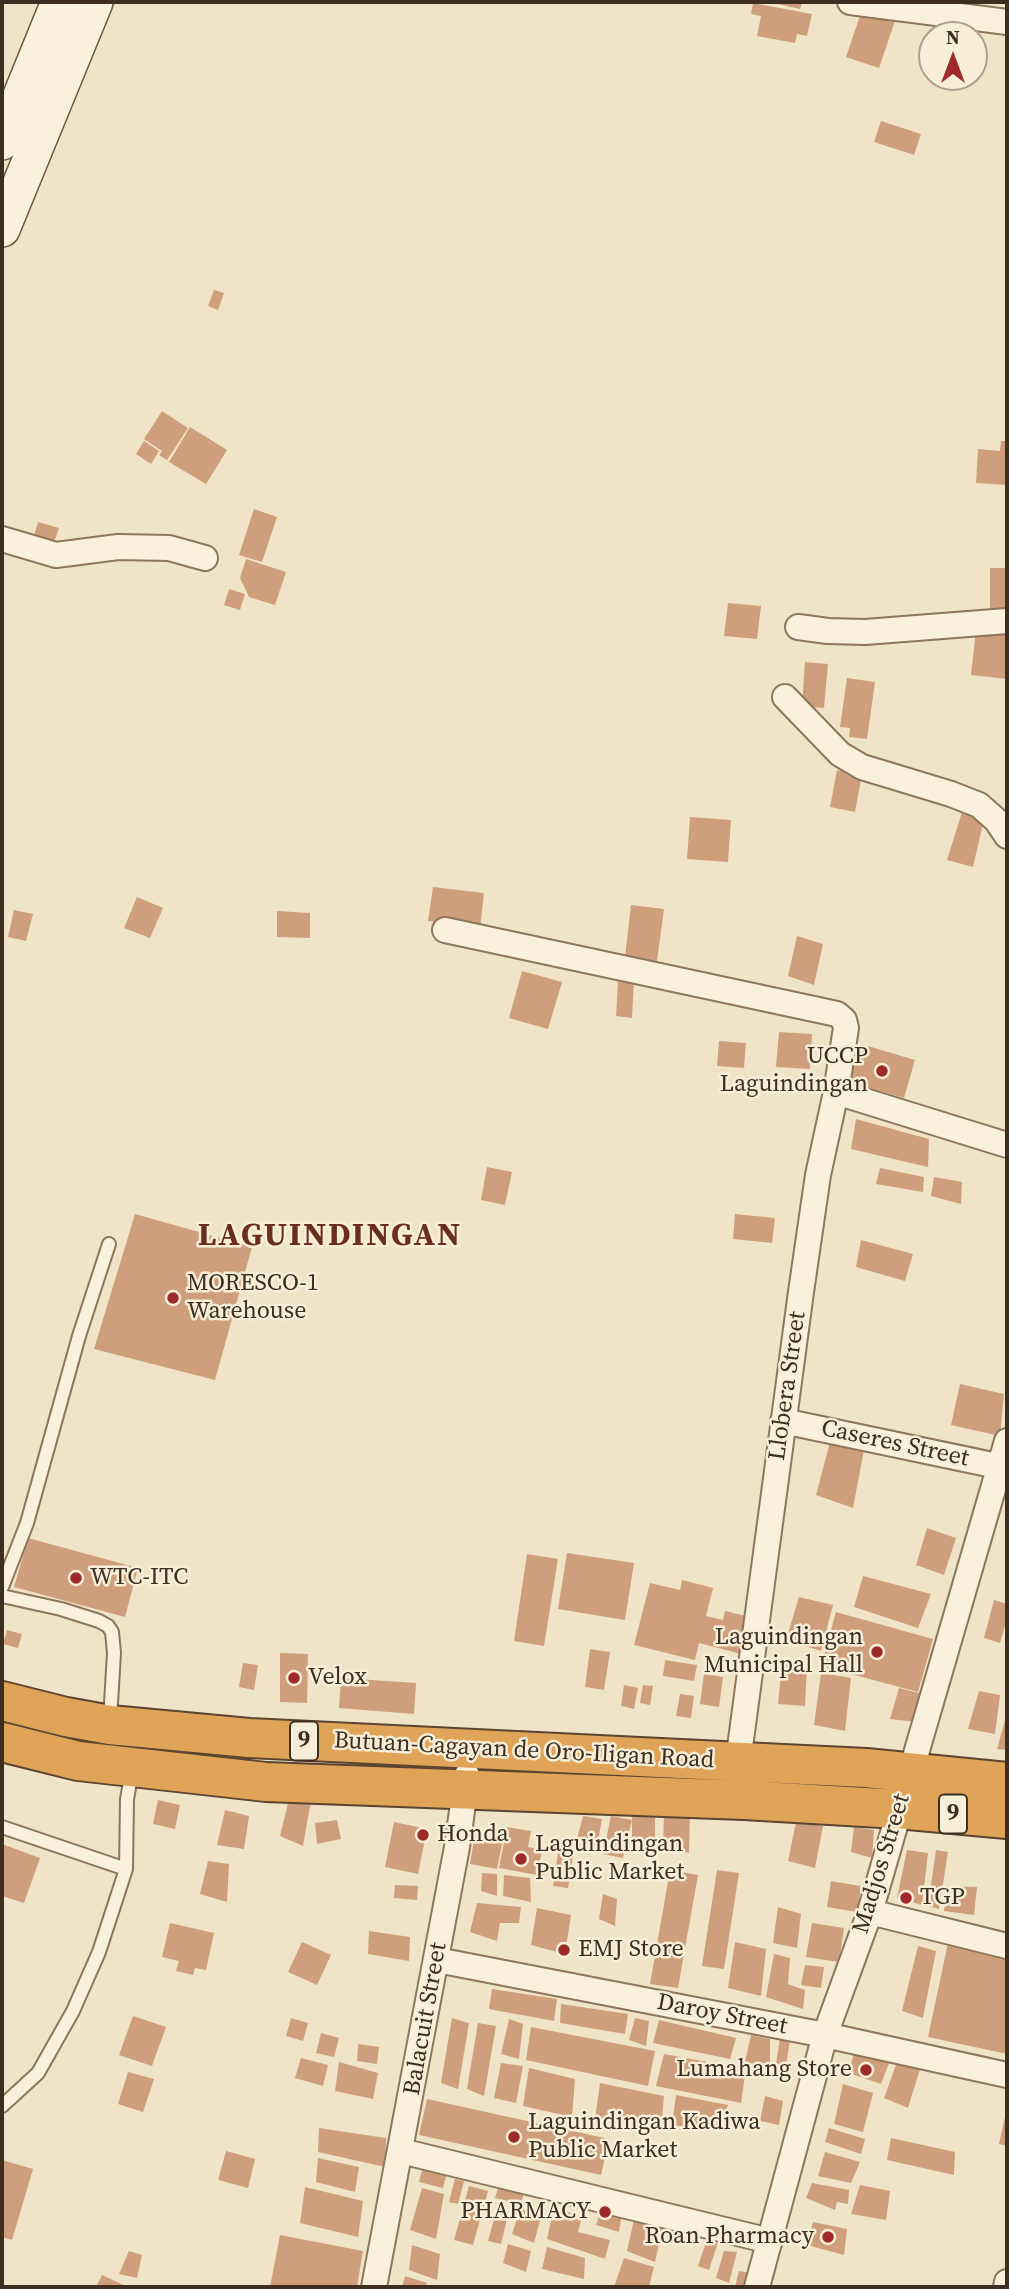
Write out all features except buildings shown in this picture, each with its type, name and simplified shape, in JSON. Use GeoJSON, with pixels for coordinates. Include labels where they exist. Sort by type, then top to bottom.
{"type":"FeatureCollection","features":[{"type":"Feature","properties":{"kind":"highway","name":"Butuan-Cagayan de Oro-Iligan Road"},"geometry":{"type":"LineString","coordinates":[[2,1702],[66,1717],[130,1743],[266,1783],[898,1809],[1007,1819]]}},
{"type":"Feature","properties":{"kind":"highway","name":"Butuan-Cagayan de Oro-Iligan Road"},"geometry":{"type":"LineString","coordinates":[[2,1742],[78,1761],[130,1743],[249,1738],[911,1772],[1007,1782]]}},
{"type":"Feature","properties":{"kind":"main road"},"geometry":{"type":"LineString","coordinates":[[2,142],[59,2]]}},
{"type":"Feature","properties":{"kind":"main road"},"geometry":{"type":"LineString","coordinates":[[2,229],[95,2]]}},
{"type":"Feature","properties":{"kind":"street"},"geometry":{"type":"LineString","coordinates":[[850,2],[1007,22]]}},
{"type":"Feature","properties":{"kind":"street"},"geometry":{"type":"LineString","coordinates":[[2,539],[56,555],[118,547],[169,548],[205,558]]}},
{"type":"Feature","properties":{"kind":"street"},"geometry":{"type":"LineString","coordinates":[[798,627],[865,632],[1007,621]]}},
{"type":"Feature","properties":{"kind":"street"},"geometry":{"type":"LineString","coordinates":[[785,697],[840,754],[862,767],[951,794],[979,806],[1004,822]]}},
{"type":"Feature","properties":{"kind":"street","name":"Llobera Street"},"geometry":{"type":"LineString","coordinates":[[445,930],[837,1014],[844,1020],[846,1028],[836,1093],[818,1175],[738,1762]]}},
{"type":"Feature","properties":{"kind":"street"},"geometry":{"type":"LineString","coordinates":[[836,1093],[1007,1145]]}},
{"type":"Feature","properties":{"kind":"street","name":"Caseres Street"},"geometry":{"type":"LineString","coordinates":[[783,1420],[1004,1467]]}},
{"type":"Feature","properties":{"kind":"street","name":"Madjos Street"},"geometry":{"type":"LineString","coordinates":[[757,2287],[825,2035],[870,1912],[898,1809],[1004,1467],[1007,1441]]}},
{"type":"Feature","properties":{"kind":"street","name":"Balacuit Street"},"geometry":{"type":"LineString","coordinates":[[374,2287],[437,1960],[471,1749]]}},
{"type":"Feature","properties":{"kind":"street"},"geometry":{"type":"LineString","coordinates":[[870,1912],[1007,1946]]}},
{"type":"Feature","properties":{"kind":"street","name":"Daroy Street"},"geometry":{"type":"LineString","coordinates":[[437,1960],[825,2035],[1007,2075]]}},
{"type":"Feature","properties":{"kind":"street"},"geometry":{"type":"LineString","coordinates":[[401,2151],[770,2241]]}},
{"type":"Feature","properties":{"kind":"street"},"geometry":{"type":"LineString","coordinates":[[1006,2287],[1007,2282]]}},
{"type":"Feature","properties":{"kind":"lane"},"geometry":{"type":"LineString","coordinates":[[2,1587],[27,1523],[79,1336],[109,1244]]}},
{"type":"Feature","properties":{"kind":"lane"},"geometry":{"type":"LineString","coordinates":[[2,1596],[61,1609],[108,1626],[112,1632],[130,1743],[126,1869],[99,1952],[74,2011],[38,2073],[2,2106]]}},
{"type":"Feature","properties":{"kind":"lane"},"geometry":{"type":"LineString","coordinates":[[2,1827],[126,1869]]}},
{"type":"Feature","properties":{"kind":"place","name":"UCCP Laguindingan"},"geometry":{"type":"Point","coordinates":[882,1071]}},
{"type":"Feature","properties":{"kind":"place","name":"MORESCO-1 Warehouse"},"geometry":{"type":"Point","coordinates":[173,1298]}},
{"type":"Feature","properties":{"kind":"place","name":"WTC-ITC"},"geometry":{"type":"Point","coordinates":[76,1578]}},
{"type":"Feature","properties":{"kind":"place","name":"Laguindingan Municipal Hall"},"geometry":{"type":"Point","coordinates":[877,1652]}},
{"type":"Feature","properties":{"kind":"place","name":"Velox"},"geometry":{"type":"Point","coordinates":[294,1678]}},
{"type":"Feature","properties":{"kind":"place","name":"Honda"},"geometry":{"type":"Point","coordinates":[423,1835]}},
{"type":"Feature","properties":{"kind":"place","name":"Laguindingan Public Market"},"geometry":{"type":"Point","coordinates":[521,1859]}},
{"type":"Feature","properties":{"kind":"place","name":"TGP"},"geometry":{"type":"Point","coordinates":[906,1898]}},
{"type":"Feature","properties":{"kind":"place","name":"EMJ Store"},"geometry":{"type":"Point","coordinates":[564,1950]}},
{"type":"Feature","properties":{"kind":"place","name":"Lumahang Store"},"geometry":{"type":"Point","coordinates":[866,2070]}},
{"type":"Feature","properties":{"kind":"place","name":"Laguindingan Kadiwa Public Market"},"geometry":{"type":"Point","coordinates":[514,2137]}},
{"type":"Feature","properties":{"kind":"place","name":"PHARMACY"},"geometry":{"type":"Point","coordinates":[605,2212]}},
{"type":"Feature","properties":{"kind":"place","name":"Roan Pharmacy"},"geometry":{"type":"Point","coordinates":[828,2237]}},
{"type":"Feature","properties":{"kind":"district","name":"LAGUINDINGAN"},"geometry":{"type":"Point","coordinates":[330,1237]}}]}
